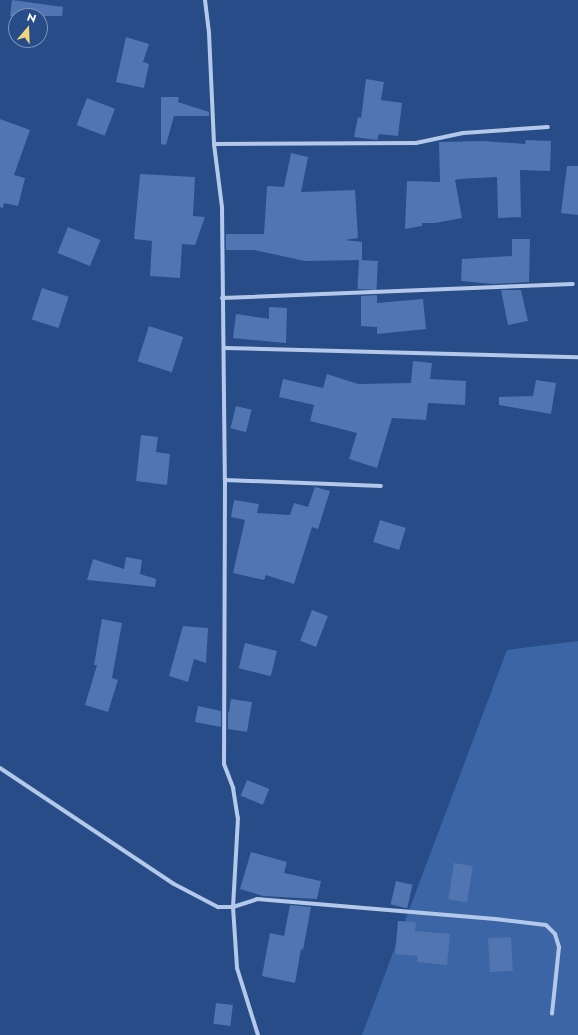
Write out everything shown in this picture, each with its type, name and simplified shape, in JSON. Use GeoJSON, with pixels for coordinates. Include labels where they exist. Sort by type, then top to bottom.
{"type":"FeatureCollection","features":[{"type":"Feature","properties":{"kind":"street"},"geometry":{"type":"LineString","coordinates":[[204,0],[209,33],[214,144],[222,207],[222,298],[225,348],[224,764],[233,788],[238,818],[232,906],[237,968],[258,1035]]}},
{"type":"Feature","properties":{"kind":"street"},"geometry":{"type":"LineString","coordinates":[[214,144],[416,143],[463,133],[548,127]]}},
{"type":"Feature","properties":{"kind":"street"},"geometry":{"type":"LineString","coordinates":[[222,298],[573,284]]}},
{"type":"Feature","properties":{"kind":"street"},"geometry":{"type":"LineString","coordinates":[[225,348],[578,357]]}},
{"type":"Feature","properties":{"kind":"street"},"geometry":{"type":"LineString","coordinates":[[225,480],[381,486]]}},
{"type":"Feature","properties":{"kind":"street"},"geometry":{"type":"LineString","coordinates":[[0,768],[174,884],[218,907],[232,906],[257,899],[496,919],[546,925],[555,934],[559,947],[552,1014]]}},
{"type":"Feature","properties":{"kind":"shaded area"},"geometry":{"type":"Polygon","coordinates":[[[578,641],[578,1035],[362,1035],[507,650],[578,641]]]}},
{"type":"Feature","properties":{"kind":"building"},"geometry":{"type":"Polygon","coordinates":[[[12,0],[63,7],[62,16],[48,16],[48,8],[11,8],[12,0]]]}},
{"type":"Feature","properties":{"kind":"building"},"geometry":{"type":"Polygon","coordinates":[[[126,37],[149,44],[143,62],[149,64],[144,88],[116,82],[126,37]]]}},
{"type":"Feature","properties":{"kind":"building"},"geometry":{"type":"Polygon","coordinates":[[[366,79],[384,82],[381,100],[402,103],[398,136],[379,134],[377,140],[354,137],[358,117],[361,118],[366,79]]]}},
{"type":"Feature","properties":{"kind":"building"},"geometry":{"type":"Polygon","coordinates":[[[161,97],[179,97],[178,102],[209,112],[209,116],[174,116],[166,145],[161,144],[161,97]]]}},
{"type":"Feature","properties":{"kind":"building"},"geometry":{"type":"Polygon","coordinates":[[[87,98],[115,109],[105,136],[77,125],[87,98]]]}},
{"type":"Feature","properties":{"kind":"building"},"geometry":{"type":"Polygon","coordinates":[[[0,119],[30,130],[14,175],[25,178],[18,206],[4,203],[3,208],[0,207],[0,119]]]}},
{"type":"Feature","properties":{"kind":"building"},"geometry":{"type":"Polygon","coordinates":[[[526,140],[551,141],[550,171],[520,170],[521,217],[498,218],[497,177],[459,179],[455,180],[462,218],[435,223],[422,223],[422,226],[405,229],[407,181],[440,182],[439,142],[483,141],[525,144],[526,140]]]}},
{"type":"Feature","properties":{"kind":"building"},"geometry":{"type":"Polygon","coordinates":[[[291,153],[308,157],[301,192],[355,190],[358,238],[345,240],[362,242],[362,260],[305,261],[254,250],[226,250],[226,234],[264,234],[267,186],[284,187],[291,153]]]}},
{"type":"Feature","properties":{"kind":"building"},"geometry":{"type":"Polygon","coordinates":[[[567,166],[578,166],[578,215],[561,213],[567,166]]]}},
{"type":"Feature","properties":{"kind":"building"},"geometry":{"type":"Polygon","coordinates":[[[140,174],[195,177],[193,216],[205,217],[195,245],[182,244],[180,278],[150,276],[152,241],[134,239],[140,174]]]}},
{"type":"Feature","properties":{"kind":"building"},"geometry":{"type":"Polygon","coordinates":[[[68,227],[100,240],[90,266],[58,253],[68,227]]]}},
{"type":"Feature","properties":{"kind":"building"},"geometry":{"type":"Polygon","coordinates":[[[512,239],[530,239],[529,282],[493,284],[461,281],[462,259],[512,256],[512,239]]]}},
{"type":"Feature","properties":{"kind":"building"},"geometry":{"type":"Polygon","coordinates":[[[359,260],[378,261],[376,290],[357,289],[359,260]]]}},
{"type":"Feature","properties":{"kind":"building"},"geometry":{"type":"Polygon","coordinates":[[[42,288],[69,297],[58,328],[32,319],[42,288]]]}},
{"type":"Feature","properties":{"kind":"building"},"geometry":{"type":"Polygon","coordinates":[[[501,290],[521,290],[528,321],[508,325],[501,290]]]}},
{"type":"Feature","properties":{"kind":"building"},"geometry":{"type":"Polygon","coordinates":[[[377,295],[377,303],[423,299],[426,329],[377,334],[377,327],[361,326],[361,296],[377,295]]]}},
{"type":"Feature","properties":{"kind":"building"},"geometry":{"type":"Polygon","coordinates":[[[269,307],[287,308],[286,343],[233,338],[236,314],[269,319],[269,307]]]}},
{"type":"Feature","properties":{"kind":"building"},"geometry":{"type":"Polygon","coordinates":[[[149,326],[183,337],[172,372],[138,361],[149,326]]]}},
{"type":"Feature","properties":{"kind":"building"},"geometry":{"type":"Polygon","coordinates":[[[413,361],[432,363],[430,379],[466,381],[465,405],[428,403],[426,420],[392,418],[377,468],[349,459],[357,433],[310,421],[314,405],[279,397],[283,379],[323,388],[327,374],[358,384],[411,383],[413,361]]]}},
{"type":"Feature","properties":{"kind":"building"},"geometry":{"type":"Polygon","coordinates":[[[536,380],[556,383],[551,414],[499,405],[499,397],[533,396],[536,380]]]}},
{"type":"Feature","properties":{"kind":"building"},"geometry":{"type":"Polygon","coordinates":[[[236,406],[252,410],[246,432],[230,428],[236,406]]]}},
{"type":"Feature","properties":{"kind":"building"},"geometry":{"type":"Polygon","coordinates":[[[141,435],[158,437],[156,452],[170,454],[167,485],[136,481],[141,435]]]}},
{"type":"Feature","properties":{"kind":"building"},"geometry":{"type":"Polygon","coordinates":[[[315,487],[330,491],[318,529],[312,527],[294,584],[266,575],[264,580],[233,573],[245,520],[231,517],[234,500],[259,504],[257,513],[290,515],[294,503],[308,507],[315,487]]]}},
{"type":"Feature","properties":{"kind":"building"},"geometry":{"type":"Polygon","coordinates":[[[380,520],[406,528],[399,550],[373,542],[380,520]]]}},
{"type":"Feature","properties":{"kind":"building"},"geometry":{"type":"Polygon","coordinates":[[[126,557],[142,560],[140,574],[156,579],[155,587],[87,580],[93,559],[124,569],[126,557]]]}},
{"type":"Feature","properties":{"kind":"building"},"geometry":{"type":"Polygon","coordinates":[[[312,610],[328,616],[316,647],[300,641],[312,610]]]}},
{"type":"Feature","properties":{"kind":"building"},"geometry":{"type":"Polygon","coordinates":[[[102,619],[122,623],[112,678],[118,680],[108,712],[85,705],[97,665],[94,665],[102,619]]]}},
{"type":"Feature","properties":{"kind":"building"},"geometry":{"type":"Polygon","coordinates":[[[183,626],[208,628],[206,663],[194,659],[188,682],[169,676],[183,626]]]}},
{"type":"Feature","properties":{"kind":"building"},"geometry":{"type":"Polygon","coordinates":[[[245,643],[277,651],[271,676],[239,668],[245,643]]]}},
{"type":"Feature","properties":{"kind":"building"},"geometry":{"type":"Polygon","coordinates":[[[231,699],[252,702],[247,732],[228,729],[228,712],[231,699]]]}},
{"type":"Feature","properties":{"kind":"building"},"geometry":{"type":"Polygon","coordinates":[[[198,706],[221,711],[221,727],[195,722],[198,706]]]}},
{"type":"Feature","properties":{"kind":"building"},"geometry":{"type":"Polygon","coordinates":[[[247,780],[269,789],[263,805],[241,796],[247,780]]]}},
{"type":"Feature","properties":{"kind":"building"},"geometry":{"type":"Polygon","coordinates":[[[251,852],[287,862],[284,873],[321,881],[317,899],[263,896],[240,889],[251,852]]]}},
{"type":"Feature","properties":{"kind":"building"},"geometry":{"type":"Polygon","coordinates":[[[454,863],[473,866],[467,903],[448,900],[454,863]]]}},
{"type":"Feature","properties":{"kind":"building"},"geometry":{"type":"Polygon","coordinates":[[[396,881],[413,885],[407,908],[391,904],[396,881]]]}},
{"type":"Feature","properties":{"kind":"building"},"geometry":{"type":"Polygon","coordinates":[[[290,905],[311,907],[295,983],[262,976],[270,933],[284,936],[290,905]]]}},
{"type":"Feature","properties":{"kind":"building"},"geometry":{"type":"Polygon","coordinates":[[[398,921],[416,922],[415,931],[450,934],[447,965],[417,962],[418,956],[395,954],[398,921]]]}},
{"type":"Feature","properties":{"kind":"building"},"geometry":{"type":"Polygon","coordinates":[[[511,937],[513,971],[490,972],[488,938],[511,937]]]}},
{"type":"Feature","properties":{"kind":"building"},"geometry":{"type":"Polygon","coordinates":[[[216,1003],[233,1005],[230,1026],[213,1024],[216,1003]]]}}]}
